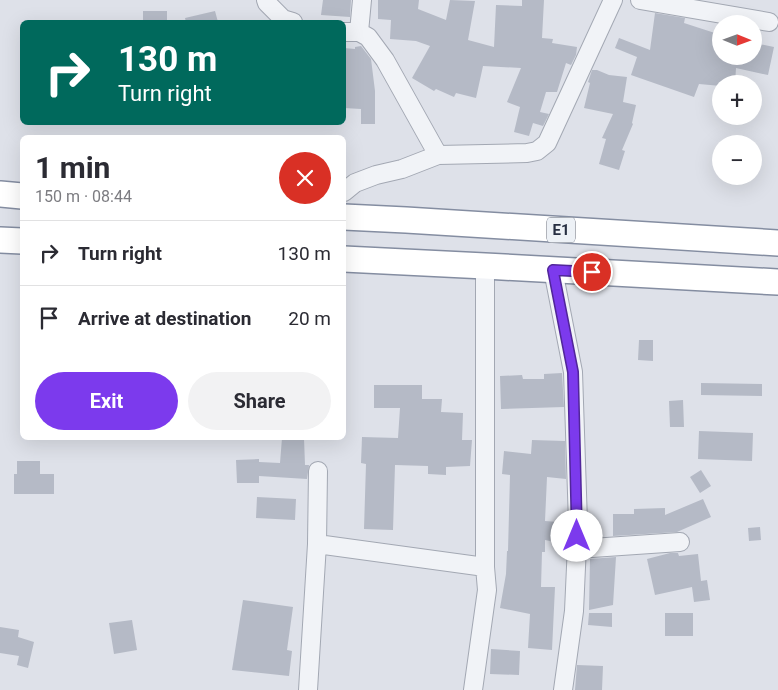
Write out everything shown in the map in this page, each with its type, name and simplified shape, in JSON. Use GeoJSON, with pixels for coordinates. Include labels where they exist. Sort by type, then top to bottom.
{"type":"FeatureCollection","features":[{"type":"Feature","properties":{"kind":"highway"},"geometry":{"type":"LineString","coordinates":[[0,194],[20,196]]}},
{"type":"Feature","properties":{"kind":"highway","name":"E1"},"geometry":{"type":"LineString","coordinates":[[346,217],[778,243]]}},
{"type":"Feature","properties":{"kind":"highway"},"geometry":{"type":"LineString","coordinates":[[0,240],[20,241]]}},
{"type":"Feature","properties":{"kind":"highway"},"geometry":{"type":"LineString","coordinates":[[346,259],[778,282]]}},
{"type":"Feature","properties":{"kind":"street"},"geometry":{"type":"LineString","coordinates":[[266,0],[267,4],[286,20]]}},
{"type":"Feature","properties":{"kind":"street"},"geometry":{"type":"LineString","coordinates":[[362,0],[352,32],[368,37],[385,60],[438,155]]}},
{"type":"Feature","properties":{"kind":"street"},"geometry":{"type":"LineString","coordinates":[[346,190],[355,183],[438,155],[537,152],[547,143],[613,0]]}},
{"type":"Feature","properties":{"kind":"street"},"geometry":{"type":"LineString","coordinates":[[640,0],[769,22]]}},
{"type":"Feature","properties":{"kind":"street"},"geometry":{"type":"LineString","coordinates":[[473,690],[488,590],[485,567],[485,266]]}},
{"type":"Feature","properties":{"kind":"street"},"geometry":{"type":"LineString","coordinates":[[553,270],[573,372],[578,523],[574,611],[563,690]]}},
{"type":"Feature","properties":{"kind":"street"},"geometry":{"type":"LineString","coordinates":[[308,690],[317,544],[318,471]]}},
{"type":"Feature","properties":{"kind":"street"},"geometry":{"type":"LineString","coordinates":[[577,549],[680,542]]}},
{"type":"Feature","properties":{"kind":"street"},"geometry":{"type":"LineString","coordinates":[[317,544],[485,567]]}},
{"type":"Feature","properties":{"kind":"building"},"geometry":{"type":"Polygon","coordinates":[[[323,0],[351,0],[350,17],[321,15],[323,0]]]}},
{"type":"Feature","properties":{"kind":"building"},"geometry":{"type":"Polygon","coordinates":[[[378,0],[419,0],[418,9],[446,20],[450,0],[475,1],[468,40],[494,47],[496,5],[522,6],[522,0],[544,0],[542,38],[553,39],[552,43],[577,47],[576,55],[571,65],[566,63],[557,92],[546,92],[540,112],[549,114],[543,126],[533,123],[529,136],[514,132],[520,107],[507,102],[521,68],[483,66],[476,98],[456,93],[454,97],[436,89],[434,91],[412,78],[430,46],[416,41],[390,39],[391,20],[378,19],[378,0]]]}},
{"type":"Feature","properties":{"kind":"building"},"geometry":{"type":"Polygon","coordinates":[[[143,11],[167,11],[167,20],[143,20],[143,11]]]}},
{"type":"Feature","properties":{"kind":"building"},"geometry":{"type":"Polygon","coordinates":[[[215,11],[217,20],[186,20],[185,18],[215,11]]]}},
{"type":"Feature","properties":{"kind":"building"},"geometry":{"type":"Polygon","coordinates":[[[655,13],[685,18],[684,23],[712,32],[712,65],[762,65],[762,45],[774,47],[768,75],[736,68],[736,75],[712,75],[712,85],[699,84],[694,97],[631,75],[637,57],[615,48],[619,38],[650,50],[655,13]]]}},
{"type":"Feature","properties":{"kind":"building"},"geometry":{"type":"Polygon","coordinates":[[[361,46],[371,59],[375,91],[375,124],[361,124],[361,109],[346,108],[346,48],[355,49],[355,47],[361,46]]]}},
{"type":"Feature","properties":{"kind":"building"},"geometry":{"type":"Polygon","coordinates":[[[592,70],[609,75],[627,77],[623,102],[636,105],[633,124],[622,150],[625,151],[619,170],[599,164],[606,139],[602,138],[613,114],[584,108],[592,70]]]}},
{"type":"Feature","properties":{"kind":"building"},"geometry":{"type":"Polygon","coordinates":[[[639,340],[653,340],[653,361],[638,360],[639,340]]]}},
{"type":"Feature","properties":{"kind":"building"},"geometry":{"type":"Polygon","coordinates":[[[562,373],[564,407],[501,409],[500,376],[522,375],[523,379],[544,379],[544,374],[562,373]]]}},
{"type":"Feature","properties":{"kind":"building"},"geometry":{"type":"Polygon","coordinates":[[[701,383],[762,384],[762,396],[701,395],[701,383]]]}},
{"type":"Feature","properties":{"kind":"building"},"geometry":{"type":"Polygon","coordinates":[[[374,385],[422,385],[422,399],[442,399],[441,412],[463,413],[462,440],[472,440],[470,466],[446,467],[446,475],[428,474],[428,466],[395,465],[393,530],[364,529],[366,464],[361,463],[362,437],[398,438],[400,408],[374,408],[374,385]]]}},
{"type":"Feature","properties":{"kind":"building"},"geometry":{"type":"Polygon","coordinates":[[[683,400],[684,427],[670,427],[669,401],[683,400]]]}},
{"type":"Feature","properties":{"kind":"building"},"geometry":{"type":"Polygon","coordinates":[[[699,431],[753,433],[752,461],[698,459],[699,431]]]}},
{"type":"Feature","properties":{"kind":"building"},"geometry":{"type":"Polygon","coordinates":[[[282,440],[304,440],[305,465],[309,465],[307,479],[259,476],[259,483],[237,483],[236,460],[259,459],[259,462],[280,463],[282,440]]]}},
{"type":"Feature","properties":{"kind":"building"},"geometry":{"type":"Polygon","coordinates":[[[532,440],[565,441],[566,479],[547,477],[545,521],[558,522],[555,542],[545,540],[545,552],[542,552],[541,587],[555,587],[552,650],[528,648],[530,614],[500,608],[508,551],[510,475],[502,474],[504,451],[531,454],[532,440]]]}},
{"type":"Feature","properties":{"kind":"building"},"geometry":{"type":"Polygon","coordinates":[[[17,461],[40,461],[40,474],[54,474],[54,494],[14,494],[14,474],[17,474],[17,461]]]}},
{"type":"Feature","properties":{"kind":"building"},"geometry":{"type":"Polygon","coordinates":[[[701,470],[711,486],[700,493],[690,477],[701,470]]]}},
{"type":"Feature","properties":{"kind":"building"},"geometry":{"type":"Polygon","coordinates":[[[257,497],[296,499],[295,520],[256,518],[257,497]]]}},
{"type":"Feature","properties":{"kind":"building"},"geometry":{"type":"Polygon","coordinates":[[[703,499],[711,517],[677,532],[613,536],[613,514],[634,514],[634,509],[665,508],[665,515],[703,499]]]}},
{"type":"Feature","properties":{"kind":"building"},"geometry":{"type":"Polygon","coordinates":[[[760,527],[761,540],[749,541],[748,528],[760,527]]]}},
{"type":"Feature","properties":{"kind":"building"},"geometry":{"type":"Polygon","coordinates":[[[670,553],[678,553],[679,556],[698,554],[701,581],[707,580],[710,600],[694,602],[692,587],[655,595],[647,559],[670,553]]]}},
{"type":"Feature","properties":{"kind":"building"},"geometry":{"type":"Polygon","coordinates":[[[616,557],[613,605],[589,610],[590,559],[616,557]]]}},
{"type":"Feature","properties":{"kind":"building"},"geometry":{"type":"Polygon","coordinates":[[[243,600],[293,607],[287,650],[292,651],[289,676],[232,670],[243,600]]]}},
{"type":"Feature","properties":{"kind":"building"},"geometry":{"type":"Polygon","coordinates":[[[589,613],[612,613],[612,627],[588,625],[589,613]]]}},
{"type":"Feature","properties":{"kind":"building"},"geometry":{"type":"Polygon","coordinates":[[[665,613],[693,613],[693,636],[665,636],[665,613]]]}},
{"type":"Feature","properties":{"kind":"building"},"geometry":{"type":"Polygon","coordinates":[[[132,620],[137,650],[114,654],[109,623],[132,620]]]}},
{"type":"Feature","properties":{"kind":"building"},"geometry":{"type":"Polygon","coordinates":[[[0,627],[19,630],[18,637],[34,642],[28,668],[17,665],[19,656],[0,653],[0,627]]]}},
{"type":"Feature","properties":{"kind":"building"},"geometry":{"type":"Polygon","coordinates":[[[491,649],[520,651],[519,675],[490,674],[491,649]]]}},
{"type":"Feature","properties":{"kind":"building"},"geometry":{"type":"Polygon","coordinates":[[[577,665],[603,666],[602,690],[575,690],[577,665]]]}},
{"type":"Feature","properties":{"kind":"route"},"geometry":{"type":"LineString","coordinates":[[577,536],[573,372],[553,270],[592,272]]}}]}
